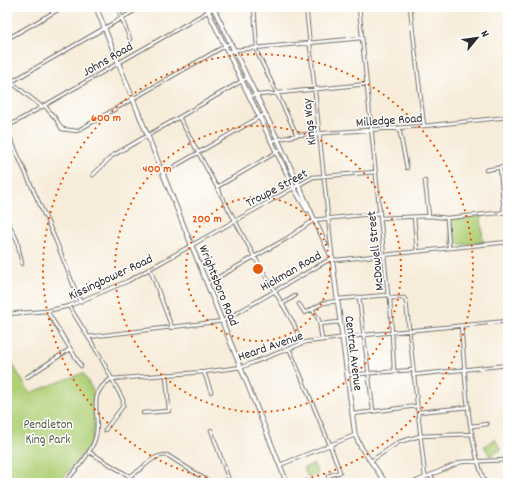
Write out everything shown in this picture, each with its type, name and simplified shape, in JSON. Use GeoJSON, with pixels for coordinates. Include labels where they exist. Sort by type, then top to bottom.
{"type":"FeatureCollection","features":[{"type":"Feature","properties":{"kind":"main road","name":"Wrightsboro Road"},"geometry":{"type":"LineString","coordinates":[[96,7],[242,367],[287,483]]}},
{"type":"Feature","properties":{"kind":"main road","name":"Central Avenue"},"geometry":{"type":"LineString","coordinates":[[206,7],[294,188],[314,220]]}},
{"type":"Feature","properties":{"kind":"main road","name":"Central Avenue"},"geometry":{"type":"LineString","coordinates":[[214,8],[277,138],[332,258],[355,435],[386,483]]}},
{"type":"Feature","properties":{"kind":"street"},"geometry":{"type":"LineString","coordinates":[[7,39],[63,7]]}},
{"type":"Feature","properties":{"kind":"street"},"geometry":{"type":"LineString","coordinates":[[117,7],[130,39]]}},
{"type":"Feature","properties":{"kind":"street"},"geometry":{"type":"LineString","coordinates":[[140,7],[11,82],[43,106],[62,129],[77,131],[230,43]]}},
{"type":"Feature","properties":{"kind":"street"},"geometry":{"type":"LineString","coordinates":[[254,7],[256,48],[297,135]]}},
{"type":"Feature","properties":{"kind":"street","name":"Kings Way"},"geometry":{"type":"LineString","coordinates":[[306,7],[332,258]]}},
{"type":"Feature","properties":{"kind":"street","name":"McDowell Street"},"geometry":{"type":"LineString","coordinates":[[359,7],[388,295],[390,298],[404,298],[425,477]]}},
{"type":"Feature","properties":{"kind":"street"},"geometry":{"type":"LineString","coordinates":[[410,7],[424,126]]}},
{"type":"Feature","properties":{"kind":"street","name":"Johns Road"},"geometry":{"type":"LineString","coordinates":[[7,127],[214,8]]}},
{"type":"Feature","properties":{"kind":"street"},"geometry":{"type":"LineString","coordinates":[[227,52],[234,50],[362,38]]}},
{"type":"Feature","properties":{"kind":"street"},"geometry":{"type":"LineString","coordinates":[[93,175],[110,157],[247,78]]}},
{"type":"Feature","properties":{"kind":"street"},"geometry":{"type":"LineString","coordinates":[[249,96],[367,84]]}},
{"type":"Feature","properties":{"kind":"street"},"geometry":{"type":"LineString","coordinates":[[163,173],[265,114]]}},
{"type":"Feature","properties":{"kind":"street"},"geometry":{"type":"LineString","coordinates":[[179,117],[254,256],[294,324],[301,344]]}},
{"type":"Feature","properties":{"kind":"street","name":"Milledge Road"},"geometry":{"type":"LineString","coordinates":[[271,141],[277,138],[297,135],[319,135],[508,117]]}},
{"type":"Feature","properties":{"kind":"street"},"geometry":{"type":"LineString","coordinates":[[399,128],[406,168]]}},
{"type":"Feature","properties":{"kind":"street"},"geometry":{"type":"LineString","coordinates":[[7,131],[56,241],[80,302]]}},
{"type":"Feature","properties":{"kind":"street"},"geometry":{"type":"LineString","coordinates":[[217,187],[282,149]]}},
{"type":"Feature","properties":{"kind":"street"},"geometry":{"type":"LineString","coordinates":[[486,170],[508,166]]}},
{"type":"Feature","properties":{"kind":"street"},"geometry":{"type":"LineString","coordinates":[[500,167],[504,212]]}},
{"type":"Feature","properties":{"kind":"street","name":"Troupe Street"},"geometry":{"type":"LineString","coordinates":[[192,245],[313,177],[376,172]]}},
{"type":"Feature","properties":{"kind":"street"},"geometry":{"type":"LineString","coordinates":[[425,181],[429,216]]}},
{"type":"Feature","properties":{"kind":"street"},"geometry":{"type":"LineString","coordinates":[[381,218],[429,216],[447,218],[508,212]]}},
{"type":"Feature","properties":{"kind":"street"},"geometry":{"type":"LineString","coordinates":[[208,283],[314,220],[380,213]]}},
{"type":"Feature","properties":{"kind":"street"},"geometry":{"type":"LineString","coordinates":[[414,217],[417,251]]}},
{"type":"Feature","properties":{"kind":"street"},"geometry":{"type":"LineString","coordinates":[[447,218],[449,247]]}},
{"type":"Feature","properties":{"kind":"street"},"geometry":{"type":"LineString","coordinates":[[7,222],[17,240],[22,264]]}},
{"type":"Feature","properties":{"kind":"street","name":"Hickman Road"},"geometry":{"type":"LineString","coordinates":[[88,337],[223,321],[332,258],[336,260],[508,242]]}},
{"type":"Feature","properties":{"kind":"street","name":"Kissingbower Road"},"geometry":{"type":"LineString","coordinates":[[7,314],[47,311],[80,302],[150,269],[192,245]]}},
{"type":"Feature","properties":{"kind":"street"},"geometry":{"type":"LineString","coordinates":[[150,269],[172,328]]}},
{"type":"Feature","properties":{"kind":"street"},"geometry":{"type":"LineString","coordinates":[[300,304],[305,313],[323,303],[359,297],[388,295]]}},
{"type":"Feature","properties":{"kind":"street"},"geometry":{"type":"LineString","coordinates":[[282,304],[295,296]]}},
{"type":"Feature","properties":{"kind":"street"},"geometry":{"type":"LineString","coordinates":[[359,297],[373,410]]}},
{"type":"Feature","properties":{"kind":"street"},"geometry":{"type":"LineString","coordinates":[[390,298],[394,370]]}},
{"type":"Feature","properties":{"kind":"street"},"geometry":{"type":"LineString","coordinates":[[69,306],[100,356],[123,403],[105,430]]}},
{"type":"Feature","properties":{"kind":"street"},"geometry":{"type":"LineString","coordinates":[[312,309],[320,324],[322,340]]}},
{"type":"Feature","properties":{"kind":"street"},"geometry":{"type":"LineString","coordinates":[[47,311],[81,366]]}},
{"type":"Feature","properties":{"kind":"street","name":"Heard Avenue"},"geometry":{"type":"LineString","coordinates":[[111,379],[204,372],[242,367],[289,348],[322,340],[508,321]]}},
{"type":"Feature","properties":{"kind":"street"},"geometry":{"type":"LineString","coordinates":[[320,324],[340,322]]}},
{"type":"Feature","properties":{"kind":"street"},"geometry":{"type":"LineString","coordinates":[[461,326],[472,434],[477,462],[485,483]]}},
{"type":"Feature","properties":{"kind":"street"},"geometry":{"type":"LineString","coordinates":[[289,348],[340,472],[328,476],[330,483]]}},
{"type":"Feature","properties":{"kind":"street"},"geometry":{"type":"LineString","coordinates":[[27,377],[70,349]]}},
{"type":"Feature","properties":{"kind":"street"},"geometry":{"type":"LineString","coordinates":[[413,375],[508,365]]}},
{"type":"Feature","properties":{"kind":"street"},"geometry":{"type":"LineString","coordinates":[[347,375],[394,370],[412,370]]}},
{"type":"Feature","properties":{"kind":"street"},"geometry":{"type":"LineString","coordinates":[[204,372],[211,392]]}},
{"type":"Feature","properties":{"kind":"street"},"geometry":{"type":"LineString","coordinates":[[143,413],[168,411],[166,374]]}},
{"type":"Feature","properties":{"kind":"street"},"geometry":{"type":"LineString","coordinates":[[66,483],[96,439],[96,396],[100,387],[111,379]]}},
{"type":"Feature","properties":{"kind":"street"},"geometry":{"type":"LineString","coordinates":[[353,414],[373,410],[417,406]]}},
{"type":"Feature","properties":{"kind":"street"},"geometry":{"type":"LineString","coordinates":[[418,412],[469,407]]}},
{"type":"Feature","properties":{"kind":"street"},"geometry":{"type":"LineString","coordinates":[[472,426],[486,424]]}},
{"type":"Feature","properties":{"kind":"street"},"geometry":{"type":"LineString","coordinates":[[211,430],[230,483]]}},
{"type":"Feature","properties":{"kind":"street"},"geometry":{"type":"LineString","coordinates":[[371,461],[399,442],[420,436],[472,434]]}},
{"type":"Feature","properties":{"kind":"street"},"geometry":{"type":"LineString","coordinates":[[280,465],[355,435]]}},
{"type":"Feature","properties":{"kind":"street"},"geometry":{"type":"LineString","coordinates":[[88,452],[129,476],[152,458],[160,455],[166,455],[211,483]]}},
{"type":"Feature","properties":{"kind":"street"},"geometry":{"type":"LineString","coordinates":[[412,483],[460,462],[508,460]]}},
{"type":"Feature","properties":{"kind":"street"},"geometry":{"type":"LineString","coordinates":[[430,475],[436,483]]}},
{"type":"Feature","properties":{"kind":"green space"},"geometry":{"type":"Polygon","coordinates":[[[481,216],[483,243],[451,245],[449,219],[481,216]]]}},
{"type":"Feature","properties":{"kind":"green space","name":"Pendleton King Park"},"geometry":{"type":"Polygon","coordinates":[[[7,355],[30,393],[83,373],[94,392],[94,429],[91,444],[59,483],[7,483],[7,355]]]}},
{"type":"Feature","properties":{"kind":"green space"},"geometry":{"type":"Polygon","coordinates":[[[495,439],[501,450],[490,456],[484,446],[495,439]]]}},
{"type":"Feature","properties":{"kind":"green space"},"geometry":{"type":"Polygon","coordinates":[[[314,464],[318,474],[308,478],[304,468],[314,464]]]}}]}
